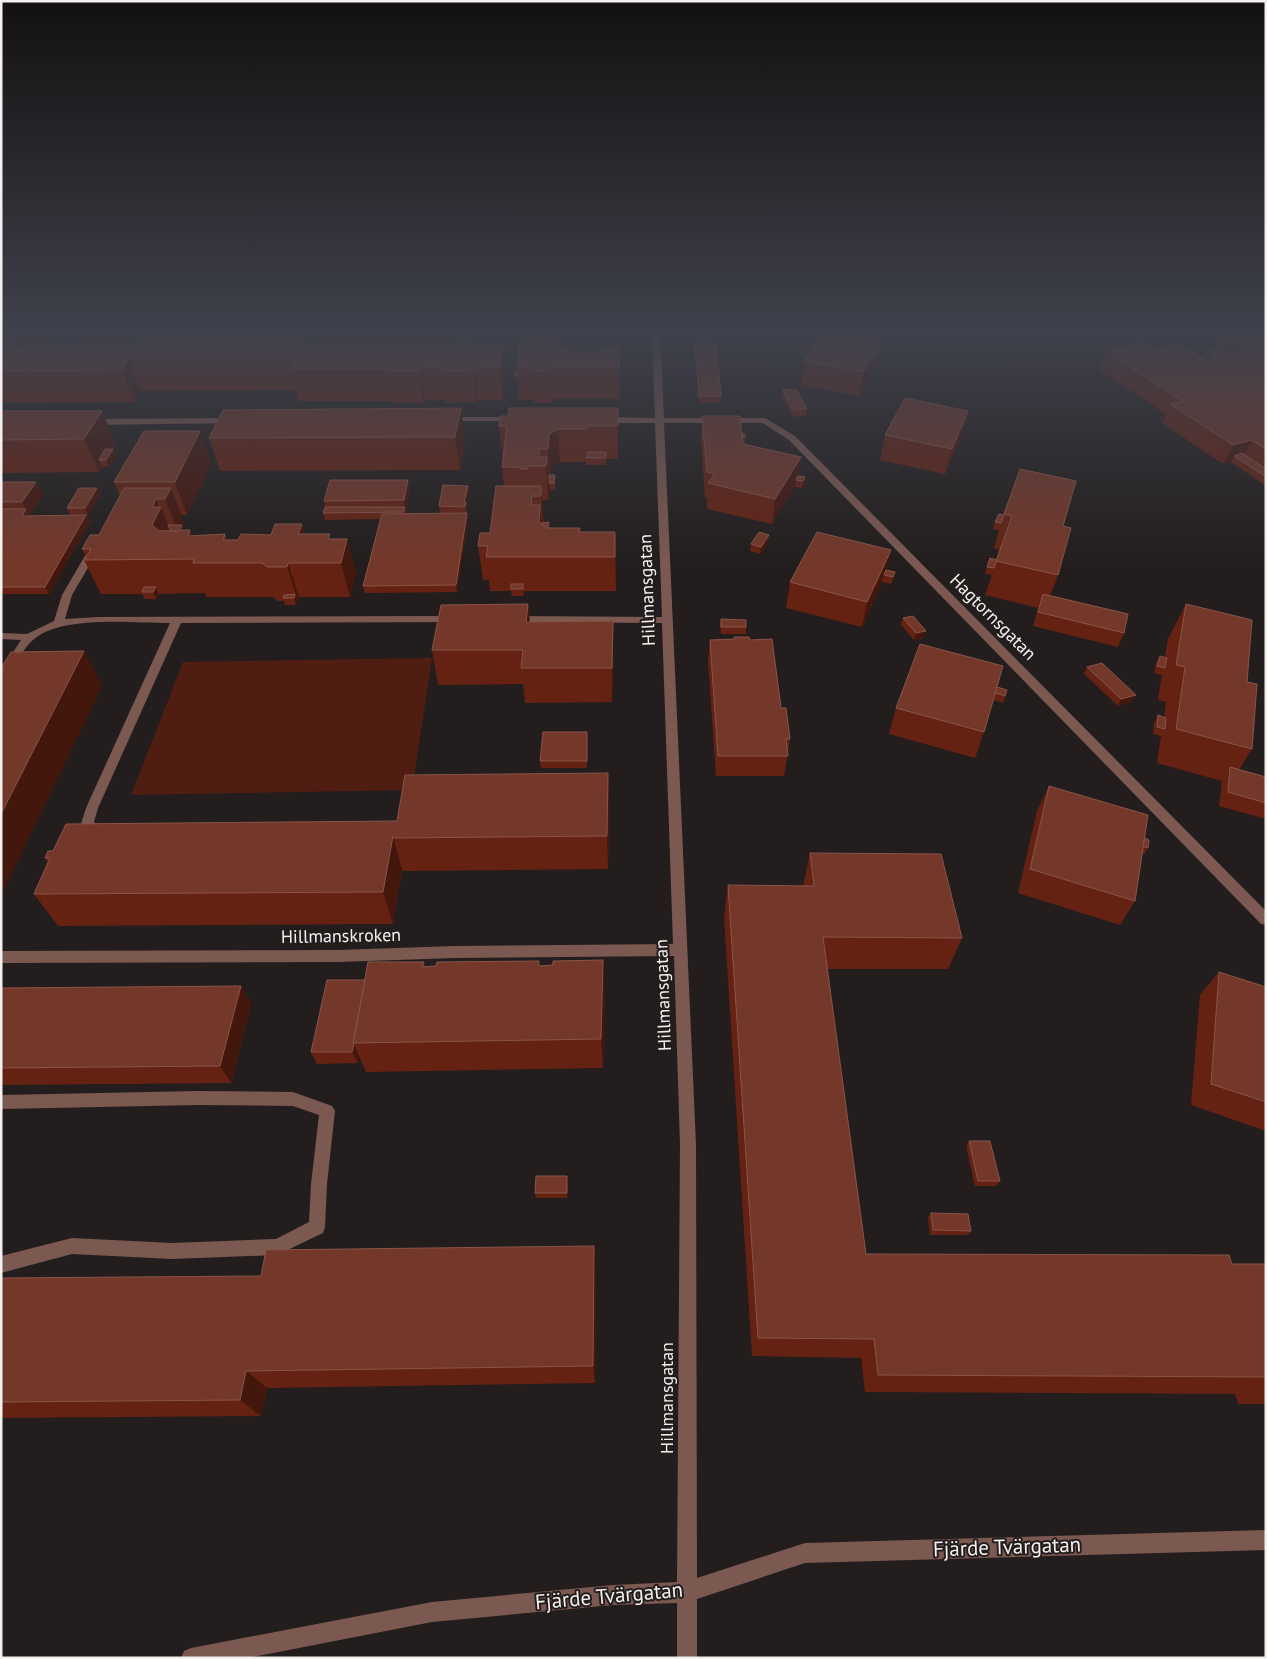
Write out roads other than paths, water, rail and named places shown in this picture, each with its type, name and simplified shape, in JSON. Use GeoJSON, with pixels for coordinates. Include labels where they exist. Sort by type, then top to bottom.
{"type":"FeatureCollection","features":[{"type":"Feature","properties":{"kind":"street","name":"Hillmansgatan"},"geometry":{"type":"LineString","coordinates":[[659,407],[688,1145],[686,1658]]}},
{"type":"Feature","properties":{"kind":"street"},"geometry":{"type":"LineString","coordinates":[[434,419],[522,419]]}},
{"type":"Feature","properties":{"kind":"street","name":"Hagtornsgatan"},"geometry":{"type":"LineString","coordinates":[[587,420],[765,421],[792,438],[1266,920]]}},
{"type":"Feature","properties":{"kind":"street"},"geometry":{"type":"LineString","coordinates":[[80,422],[166,426],[248,421]]}},
{"type":"Feature","properties":{"kind":"street"},"geometry":{"type":"LineString","coordinates":[[58,624],[67,596],[100,537]]}},
{"type":"Feature","properties":{"kind":"street"},"geometry":{"type":"LineString","coordinates":[[1,682],[13,660],[30,637],[46,627],[84,620],[268,618],[348,620],[469,619]]}},
{"type":"Feature","properties":{"kind":"street"},"geometry":{"type":"LineString","coordinates":[[496,619],[667,620]]}},
{"type":"Feature","properties":{"kind":"street"},"geometry":{"type":"LineString","coordinates":[[113,835],[104,835],[87,824],[92,808],[177,620]]}},
{"type":"Feature","properties":{"kind":"street"},"geometry":{"type":"LineString","coordinates":[[1,636],[30,637]]}},
{"type":"Feature","properties":{"kind":"street","name":"Hillmanskroken"},"geometry":{"type":"LineString","coordinates":[[1,957],[338,956],[456,952],[680,950]]}},
{"type":"Feature","properties":{"kind":"street"},"geometry":{"type":"LineString","coordinates":[[1,1102],[198,1098],[294,1099],[328,1111],[319,1184],[317,1227],[276,1247],[172,1251],[72,1246],[1,1265]]}},
{"type":"Feature","properties":{"kind":"street","name":"Fjärde Tvärgatan"},"geometry":{"type":"LineString","coordinates":[[191,1658],[432,1612],[613,1595],[686,1592],[805,1553],[1266,1540]]}}]}
